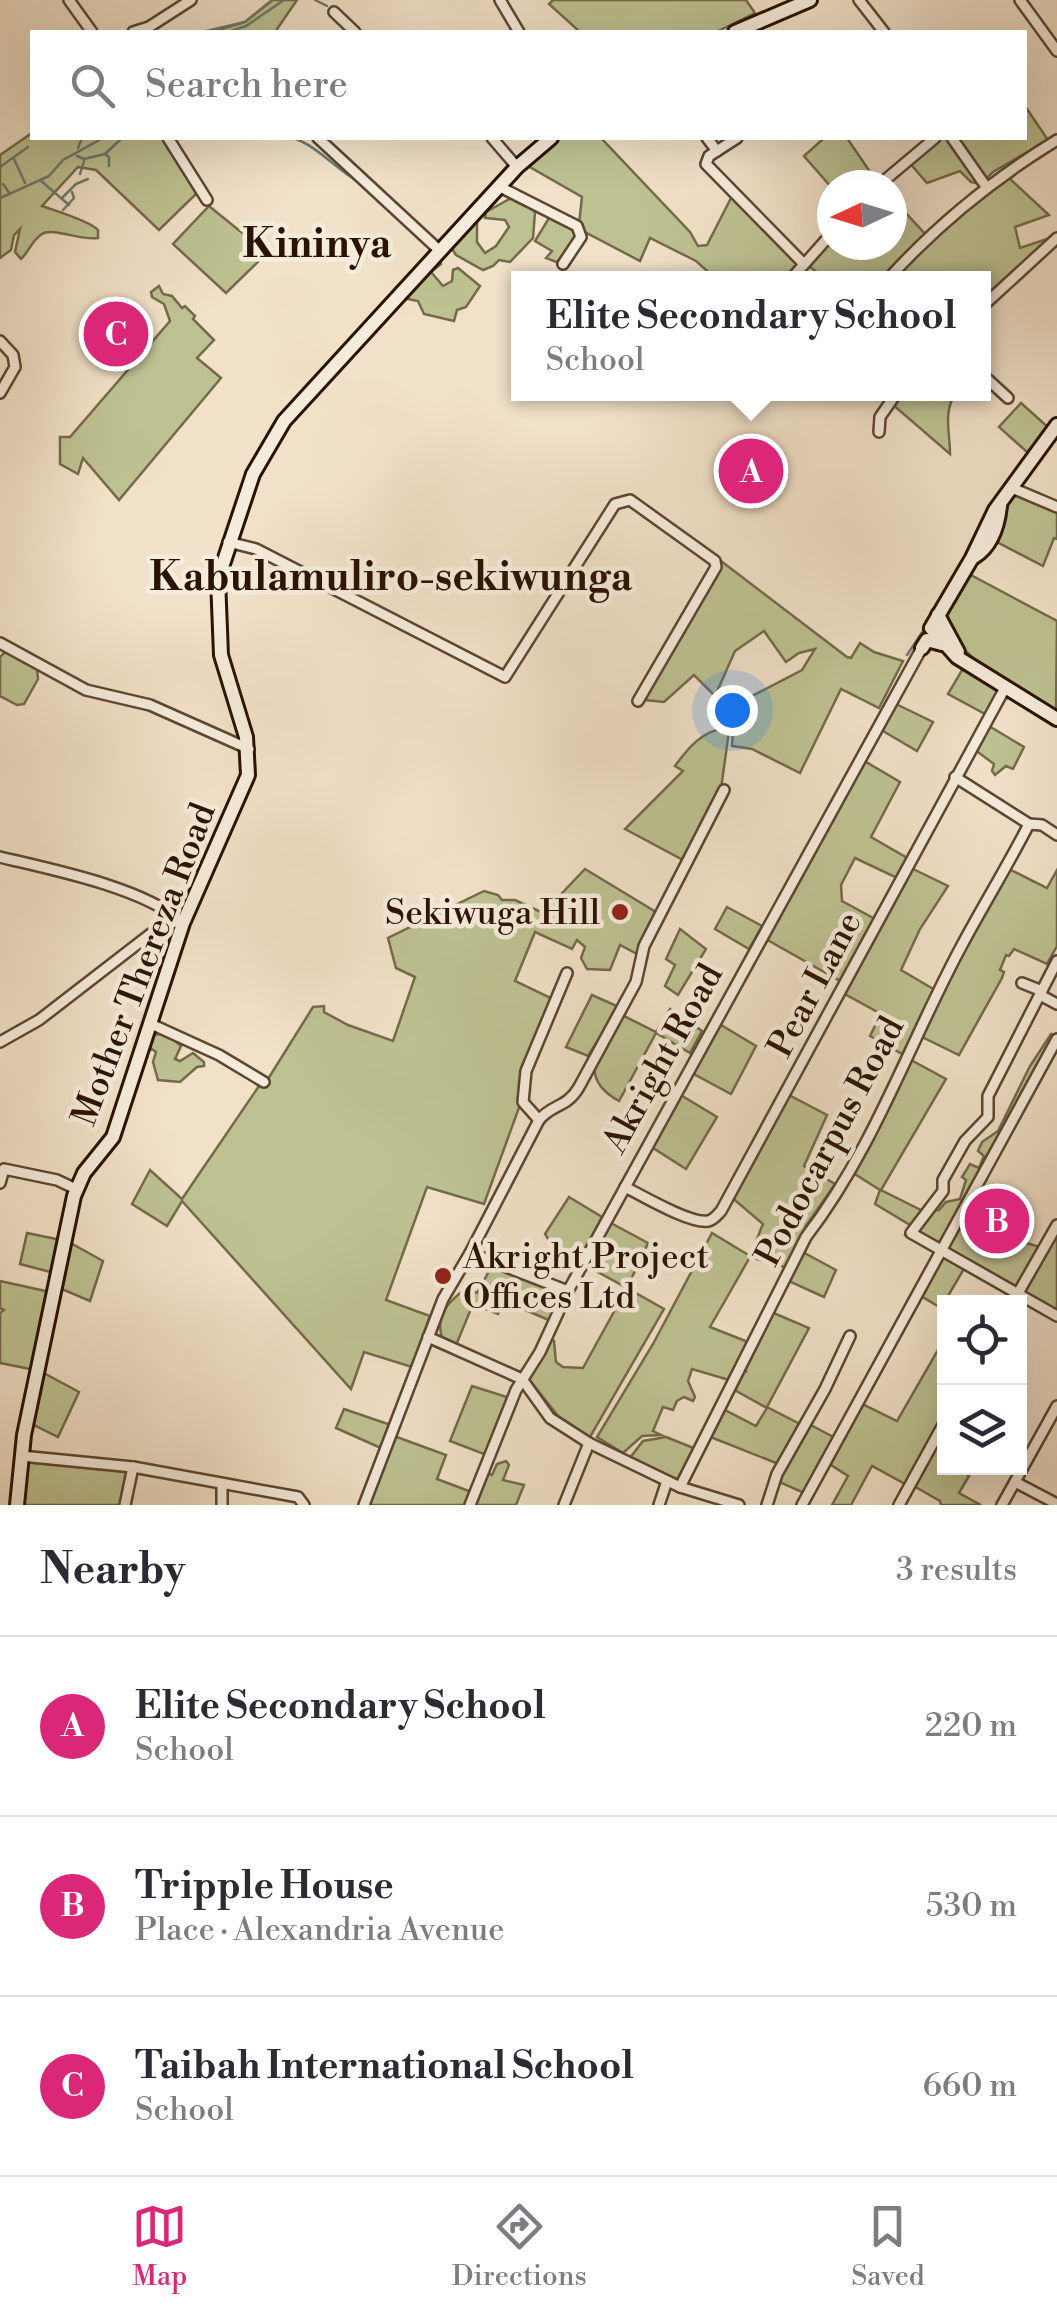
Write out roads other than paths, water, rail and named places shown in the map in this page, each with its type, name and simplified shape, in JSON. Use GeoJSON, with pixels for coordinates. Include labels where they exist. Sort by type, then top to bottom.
{"type":"FeatureCollection","features":[{"type":"Feature","properties":{"kind":"street"},"geometry":{"type":"LineString","coordinates":[[68,0],[90,30]]}},
{"type":"Feature","properties":{"kind":"street"},"geometry":{"type":"LineString","coordinates":[[139,30],[191,0]]}},
{"type":"Feature","properties":{"kind":"street"},"geometry":{"type":"LineString","coordinates":[[500,0],[518,30]]}},
{"type":"Feature","properties":{"kind":"street"},"geometry":{"type":"LineString","coordinates":[[740,30],[810,0]]}},
{"type":"Feature","properties":{"kind":"street"},"geometry":{"type":"LineString","coordinates":[[859,0],[881,28]]}},
{"type":"Feature","properties":{"kind":"street"},"geometry":{"type":"LineString","coordinates":[[1020,0],[1057,51]]}},
{"type":"Feature","properties":{"kind":"street"},"geometry":{"type":"LineString","coordinates":[[334,12],[353,30]]}},
{"type":"Feature","properties":{"kind":"street"},"geometry":{"type":"LineString","coordinates":[[169,140],[207,200]]}},
{"type":"Feature","properties":{"kind":"street"},"geometry":{"type":"LineString","coordinates":[[320,140],[440,251]]}},
{"type":"Feature","properties":{"kind":"street"},"geometry":{"type":"LineString","coordinates":[[494,140],[518,168]]}},
{"type":"Feature","properties":{"kind":"street","name":"Mother Thereza Road"},"geometry":{"type":"LineString","coordinates":[[17,1505],[21,1456],[39,1356],[76,1190],[113,1137],[181,921],[245,786],[248,748],[226,678],[219,634],[218,579],[252,474],[284,421],[548,140]]}},
{"type":"Feature","properties":{"kind":"street"},"geometry":{"type":"LineString","coordinates":[[709,140],[717,151]]}},
{"type":"Feature","properties":{"kind":"street"},"geometry":{"type":"LineString","coordinates":[[734,140],[707,159],[708,167],[803,264]]}},
{"type":"Feature","properties":{"kind":"street"},"geometry":{"type":"LineString","coordinates":[[898,170],[933,140]]}},
{"type":"Feature","properties":{"kind":"street"},"geometry":{"type":"LineString","coordinates":[[953,140],[987,188]]}},
{"type":"Feature","properties":{"kind":"street"},"geometry":{"type":"LineString","coordinates":[[895,271],[987,188],[1057,140]]}},
{"type":"Feature","properties":{"kind":"street"},"geometry":{"type":"LineString","coordinates":[[500,187],[578,226],[581,237],[563,264]]}},
{"type":"Feature","properties":{"kind":"street"},"geometry":{"type":"LineString","coordinates":[[991,299],[1057,238]]}},
{"type":"Feature","properties":{"kind":"street"},"geometry":{"type":"LineString","coordinates":[[798,271],[817,249]]}},
{"type":"Feature","properties":{"kind":"street"},"geometry":{"type":"LineString","coordinates":[[0,341],[13,355],[15,368],[0,392]]}},
{"type":"Feature","properties":{"kind":"street"},"geometry":{"type":"LineString","coordinates":[[991,382],[1008,398]]}},
{"type":"Feature","properties":{"kind":"street"},"geometry":{"type":"LineString","coordinates":[[879,432],[880,417],[891,401]]}},
{"type":"Feature","properties":{"kind":"street"},"geometry":{"type":"LineString","coordinates":[[935,621],[1000,502],[1057,424]]}},
{"type":"Feature","properties":{"kind":"street"},"geometry":{"type":"LineString","coordinates":[[1012,488],[1057,508]]}},
{"type":"Feature","properties":{"kind":"street"},"geometry":{"type":"LineString","coordinates":[[228,542],[256,549],[504,677],[528,646],[615,504],[630,500],[715,561],[716,567],[638,701]]}},
{"type":"Feature","properties":{"kind":"street"},"geometry":{"type":"LineString","coordinates":[[935,621],[944,646]]}},
{"type":"Feature","properties":{"kind":"street"},"geometry":{"type":"LineString","coordinates":[[935,621],[962,658]]}},
{"type":"Feature","properties":{"kind":"street","name":"Akright Road"},"geometry":{"type":"LineString","coordinates":[[470,1505],[522,1379],[540,1352],[568,1291],[935,621]]}},
{"type":"Feature","properties":{"kind":"street"},"geometry":{"type":"LineString","coordinates":[[922,648],[930,640],[944,646],[1057,718]]}},
{"type":"Feature","properties":{"kind":"street"},"geometry":{"type":"LineString","coordinates":[[0,644],[86,690],[150,705],[248,748]]}},
{"type":"Feature","properties":{"kind":"street","name":"Pear Lane"},"geometry":{"type":"LineString","coordinates":[[626,1187],[703,1221],[713,1219],[721,1211],[1006,688]]}},
{"type":"Feature","properties":{"kind":"street"},"geometry":{"type":"LineString","coordinates":[[955,778],[1030,824],[1042,825],[1057,835]]}},
{"type":"Feature","properties":{"kind":"street"},"geometry":{"type":"LineString","coordinates":[[364,1505],[447,1290],[539,1120],[573,1097],[636,982],[644,946],[724,790]]}},
{"type":"Feature","properties":{"kind":"street","name":"Podocarpus Road"},"geometry":{"type":"LineString","coordinates":[[680,1486],[806,1237],[824,1213],[892,1091],[963,943],[1030,824]]}},
{"type":"Feature","properties":{"kind":"street"},"geometry":{"type":"LineString","coordinates":[[0,857],[79,875],[162,907],[181,921]]}},
{"type":"Feature","properties":{"kind":"street"},"geometry":{"type":"LineString","coordinates":[[0,1042],[39,1020],[153,932],[181,921]]}},
{"type":"Feature","properties":{"kind":"street"},"geometry":{"type":"LineString","coordinates":[[1011,1295],[912,1233],[942,1191],[943,1181],[965,1140],[988,1116],[988,1096],[1057,962]]}},
{"type":"Feature","properties":{"kind":"street"},"geometry":{"type":"LineString","coordinates":[[539,1120],[523,1102],[522,1083],[567,973]]}},
{"type":"Feature","properties":{"kind":"street"},"geometry":{"type":"LineString","coordinates":[[1022,983],[1057,1004]]}},
{"type":"Feature","properties":{"kind":"street"},"geometry":{"type":"LineString","coordinates":[[151,1024],[219,1055],[264,1082]]}},
{"type":"Feature","properties":{"kind":"street"},"geometry":{"type":"LineString","coordinates":[[802,1505],[1057,1039]]}},
{"type":"Feature","properties":{"kind":"street"},"geometry":{"type":"LineString","coordinates":[[0,1183],[4,1170],[57,1180],[76,1190]]}},
{"type":"Feature","properties":{"kind":"street"},"geometry":{"type":"LineString","coordinates":[[1018,1295],[1057,1224]]}},
{"type":"Feature","properties":{"kind":"street"},"geometry":{"type":"LineString","coordinates":[[470,1253],[568,1291]]}},
{"type":"Feature","properties":{"kind":"street"},"geometry":{"type":"LineString","coordinates":[[1027,1303],[1057,1316]]}},
{"type":"Feature","properties":{"kind":"street"},"geometry":{"type":"LineString","coordinates":[[767,1505],[777,1474],[850,1336]]}},
{"type":"Feature","properties":{"kind":"street"},"geometry":{"type":"LineString","coordinates":[[428,1337],[522,1379],[550,1418],[589,1443],[680,1486],[739,1505]]}},
{"type":"Feature","properties":{"kind":"street"},"geometry":{"type":"LineString","coordinates":[[1002,1505],[1057,1406]]}},
{"type":"Feature","properties":{"kind":"street"},"geometry":{"type":"LineString","coordinates":[[899,1505],[937,1437]]}},
{"type":"Feature","properties":{"kind":"street"},"geometry":{"type":"LineString","coordinates":[[564,1505],[589,1443]]}},
{"type":"Feature","properties":{"kind":"street"},"geometry":{"type":"LineString","coordinates":[[21,1456],[133,1468],[298,1497],[304,1505]]}},
{"type":"Feature","properties":{"kind":"street"},"geometry":{"type":"LineString","coordinates":[[125,1505],[133,1468]]}},
{"type":"Feature","properties":{"kind":"street"},"geometry":{"type":"LineString","coordinates":[[659,1505],[668,1481]]}},
{"type":"Feature","properties":{"kind":"street"},"geometry":{"type":"LineString","coordinates":[[1015,1482],[1057,1504]]}},
{"type":"Feature","properties":{"kind":"street"},"geometry":{"type":"LineString","coordinates":[[222,1484],[222,1505]]}},
{"type":"Feature","properties":{"kind":"waterway"},"geometry":{"type":"LineString","coordinates":[[211,30],[245,22],[273,0]]}},
{"type":"Feature","properties":{"kind":"waterway"},"geometry":{"type":"LineString","coordinates":[[234,30],[284,0]]}},
{"type":"Feature","properties":{"kind":"waterway"},"geometry":{"type":"LineString","coordinates":[[315,0],[327,6]]}},
{"type":"Feature","properties":{"kind":"waterway"},"geometry":{"type":"LineString","coordinates":[[78,148],[81,140]]}},
{"type":"Feature","properties":{"kind":"waterway"},"geometry":{"type":"LineString","coordinates":[[0,198],[49,176],[63,160],[99,140]]}},
{"type":"Feature","properties":{"kind":"waterway"},"geometry":{"type":"LineString","coordinates":[[106,153],[120,140]]}},
{"type":"Feature","properties":{"kind":"waterway"},"geometry":{"type":"LineString","coordinates":[[297,140],[359,182]]}},
{"type":"Feature","properties":{"kind":"waterway"},"geometry":{"type":"LineString","coordinates":[[0,167],[28,147]]}},
{"type":"Feature","properties":{"kind":"waterway"},"geometry":{"type":"LineString","coordinates":[[77,156],[84,159],[105,154],[109,166]]}},
{"type":"Feature","properties":{"kind":"waterway"},"geometry":{"type":"LineString","coordinates":[[14,159],[25,183]]}},
{"type":"Feature","properties":{"kind":"waterway"},"geometry":{"type":"LineString","coordinates":[[80,174],[84,161]]}},
{"type":"Feature","properties":{"kind":"waterway"},"geometry":{"type":"LineString","coordinates":[[62,198],[76,184],[88,179]]}},
{"type":"Feature","properties":{"kind":"waterway"},"geometry":{"type":"LineString","coordinates":[[40,180],[69,205]]}},
{"type":"Feature","properties":{"kind":"waterway"},"geometry":{"type":"LineString","coordinates":[[3,184],[10,194]]}},
{"type":"Feature","properties":{"kind":"waterway"},"geometry":{"type":"LineString","coordinates":[[63,210],[74,198],[72,192]]}},
{"type":"Feature","properties":{"kind":"waterway"},"geometry":{"type":"LineString","coordinates":[[1028,452],[1037,442]]}},
{"type":"Feature","properties":{"kind":"waterway"},"geometry":{"type":"LineString","coordinates":[[1012,476],[1023,459]]}},
{"type":"Feature","properties":{"kind":"waterway"},"geometry":{"type":"LineString","coordinates":[[907,655],[925,628]]}},
{"type":"Feature","properties":{"kind":"waterway"},"geometry":{"type":"LineString","coordinates":[[990,725],[1005,699],[1011,697]]}},
{"type":"Feature","properties":{"kind":"waterway"},"geometry":{"type":"LineString","coordinates":[[482,1264],[495,1267]]}},
{"type":"Feature","properties":{"kind":"waterway"},"geometry":{"type":"LineString","coordinates":[[27,1461],[50,1464]]}},
{"type":"Feature","properties":{"kind":"place","name":"Taibah International School"},"geometry":{"type":"Point","coordinates":[116,334]}},
{"type":"Feature","properties":{"kind":"place","name":"Elite Secondary School"},"geometry":{"type":"Point","coordinates":[751,471]}},
{"type":"Feature","properties":{"kind":"place","name":"Sekiwuga Hill"},"geometry":{"type":"Point","coordinates":[620,912]}},
{"type":"Feature","properties":{"kind":"place","name":"Tripple House"},"geometry":{"type":"Point","coordinates":[997,1221]}},
{"type":"Feature","properties":{"kind":"place","name":"Akright Project Offices Ltd"},"geometry":{"type":"Point","coordinates":[443,1276]}},
{"type":"Feature","properties":{"kind":"district","name":"Kininya"},"geometry":{"type":"Point","coordinates":[317,243]}},
{"type":"Feature","properties":{"kind":"district","name":"Kabulamuliro-sekiwunga"},"geometry":{"type":"Point","coordinates":[391,576]}}]}
